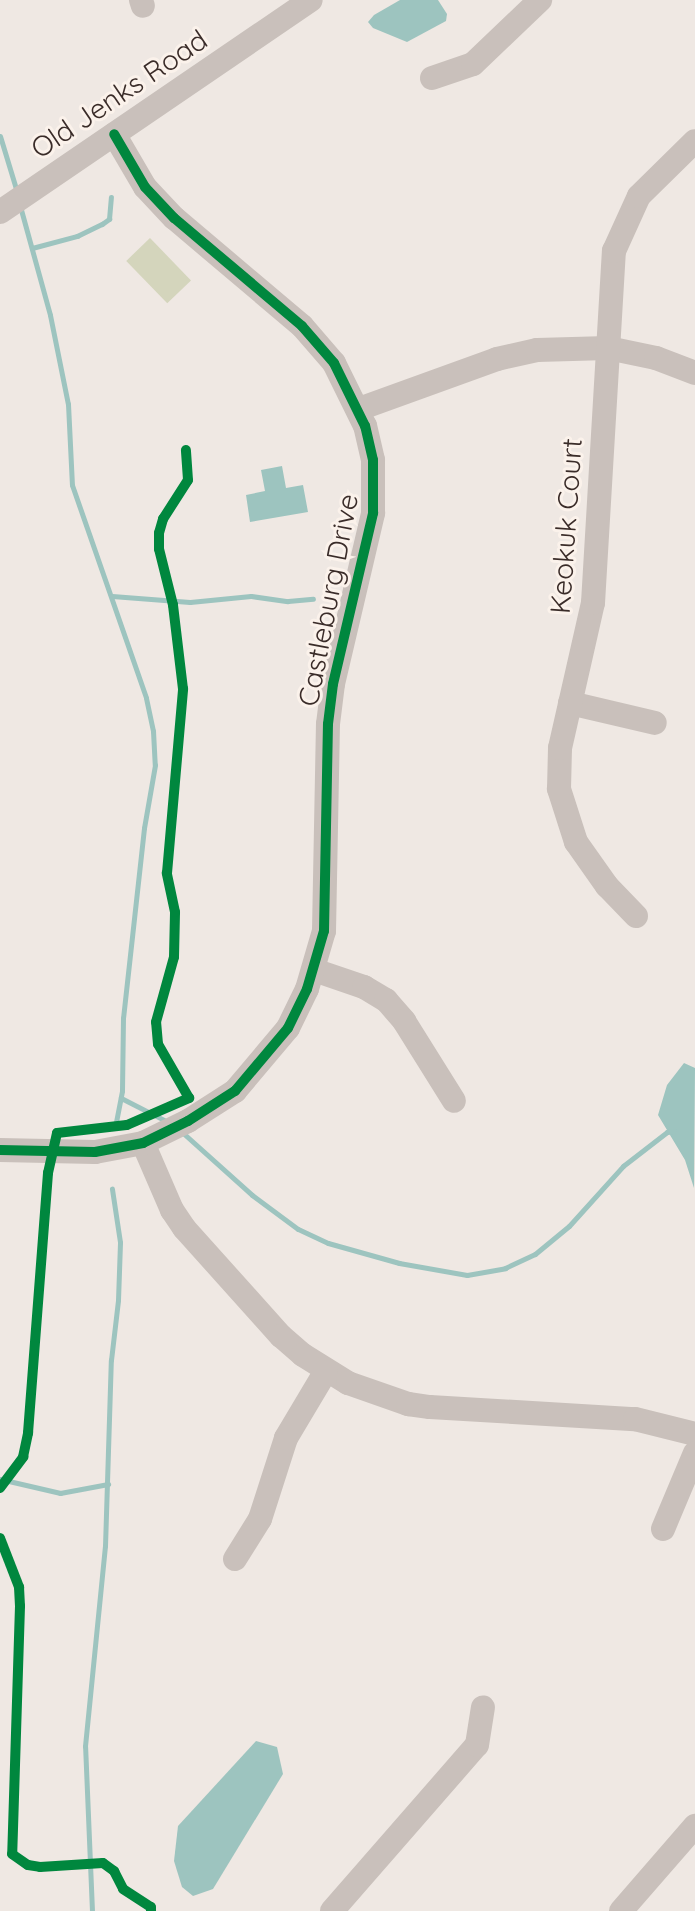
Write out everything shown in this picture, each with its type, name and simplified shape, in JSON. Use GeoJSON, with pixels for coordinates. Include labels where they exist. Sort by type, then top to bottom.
{"type":"FeatureCollection","features":[{"type":"Feature","properties":{"kind":"street","name":"Old Jenks Road"},"geometry":{"type":"LineString","coordinates":[[0,212],[311,0]]}},
{"type":"Feature","properties":{"kind":"street"},"geometry":{"type":"LineString","coordinates":[[432,78],[473,64],[540,0]]}},
{"type":"Feature","properties":{"kind":"street","name":"Castleburg Drive"},"geometry":{"type":"LineString","coordinates":[[0,1150],[95,1152],[143,1143],[212,1107],[255,1071],[288,1028],[314,970],[324,931],[329,710],[373,513],[373,460],[359,409],[347,384],[320,344],[244,275],[174,218],[145,187],[114,134]]}},
{"type":"Feature","properties":{"kind":"street","name":"Keokuk Court"},"geometry":{"type":"LineString","coordinates":[[636,916],[584,857],[563,808],[559,758],[593,603],[614,251],[619,234],[639,196],[695,141]]}},
{"type":"Feature","properties":{"kind":"street"},"geometry":{"type":"LineString","coordinates":[[359,409],[497,359],[537,350],[608,348],[656,358],[695,373]]}},
{"type":"Feature","properties":{"kind":"street"},"geometry":{"type":"LineString","coordinates":[[570,703],[655,723]]}},
{"type":"Feature","properties":{"kind":"street"},"geometry":{"type":"LineString","coordinates":[[314,970],[364,987],[386,1000],[404,1021],[454,1101]]}},
{"type":"Feature","properties":{"kind":"street"},"geometry":{"type":"LineString","coordinates":[[143,1143],[172,1210],[184,1228],[281,1336],[326,1371],[373,1393],[408,1404],[451,1410],[635,1419],[695,1434]]}},
{"type":"Feature","properties":{"kind":"street"},"geometry":{"type":"LineString","coordinates":[[235,1559],[260,1519],[286,1438],[326,1371]]}},
{"type":"Feature","properties":{"kind":"street"},"geometry":{"type":"LineString","coordinates":[[663,1529],[695,1453]]}},
{"type":"Feature","properties":{"kind":"street"},"geometry":{"type":"LineString","coordinates":[[332,1911],[477,1745],[483,1707]]}},
{"type":"Feature","properties":{"kind":"street"},"geometry":{"type":"LineString","coordinates":[[621,1911],[695,1826]]}},
{"type":"Feature","properties":{"kind":"green space"},"geometry":{"type":"Polygon","coordinates":[[[150,238],[191,280],[167,303],[126,261],[150,238]]]}},
{"type":"Feature","properties":{"kind":"water"},"geometry":{"type":"Polygon","coordinates":[[[400,0],[438,0],[447,14],[446,21],[407,42],[373,28],[368,22],[374,15],[400,0]]]}},
{"type":"Feature","properties":{"kind":"water"},"geometry":{"type":"Polygon","coordinates":[[[282,466],[286,488],[303,485],[308,512],[250,522],[246,495],[265,491],[261,470],[282,466]]]}},
{"type":"Feature","properties":{"kind":"water"},"geometry":{"type":"Polygon","coordinates":[[[684,1063],[695,1068],[694,1188],[685,1160],[658,1115],[667,1085],[684,1063]]]}},
{"type":"Feature","properties":{"kind":"water"},"geometry":{"type":"Polygon","coordinates":[[[256,1741],[277,1747],[283,1774],[213,1889],[193,1896],[182,1887],[174,1861],[178,1826],[256,1741]]]}},
{"type":"Feature","properties":{"kind":"waterway"},"geometry":{"type":"LineString","coordinates":[[0,136],[17,192]]}},
{"type":"Feature","properties":{"kind":"waterway"},"geometry":{"type":"LineString","coordinates":[[32,248],[77,236],[102,224],[109,219],[111,197]]}},
{"type":"Feature","properties":{"kind":"waterway"},"geometry":{"type":"LineString","coordinates":[[20,206],[50,315],[68,404],[72,485],[146,698],[153,731],[155,765],[144,828],[123,1018],[122,1091],[116,1122]]}},
{"type":"Feature","properties":{"kind":"waterway"},"geometry":{"type":"LineString","coordinates":[[112,596],[190,602],[251,596],[288,601],[313,599]]}},
{"type":"Feature","properties":{"kind":"waterway"},"geometry":{"type":"LineString","coordinates":[[121,1098],[168,1122]]}},
{"type":"Feature","properties":{"kind":"waterway"},"geometry":{"type":"LineString","coordinates":[[183,1133],[252,1195],[298,1229],[328,1243],[399,1263],[467,1275],[505,1268],[535,1254],[569,1226],[623,1166],[667,1132],[674,1131]]}},
{"type":"Feature","properties":{"kind":"waterway"},"geometry":{"type":"LineString","coordinates":[[92,1911],[85,1746],[105,1546],[111,1360],[118,1300],[120,1242],[112,1189]]}},
{"type":"Feature","properties":{"kind":"waterway"},"geometry":{"type":"LineString","coordinates":[[0,1479],[60,1493],[108,1484]]}},
{"type":"Feature","properties":{"kind":"cycle path"},"geometry":{"type":"LineString","coordinates":[[0,1150],[95,1152],[143,1143],[188,1121],[235,1091],[288,1028],[307,989],[324,931],[328,724],[333,684],[373,513],[373,460],[365,426],[334,363],[302,326],[174,218],[145,187],[114,134]]}},
{"type":"Feature","properties":{"kind":"cycle path"},"geometry":{"type":"LineString","coordinates":[[0,1488],[23,1457],[28,1433],[48,1173],[57,1133],[127,1125],[189,1098],[158,1044],[156,1022],[174,957],[175,912],[167,873],[183,689],[173,605],[159,549],[159,533],[163,519],[188,480],[186,450]]}},
{"type":"Feature","properties":{"kind":"cycle path"},"geometry":{"type":"LineString","coordinates":[[0,1538],[19,1587],[20,1606],[12,1854],[28,1865],[40,1867],[103,1863],[114,1871],[123,1889],[151,1907],[151,1911]]}}]}
